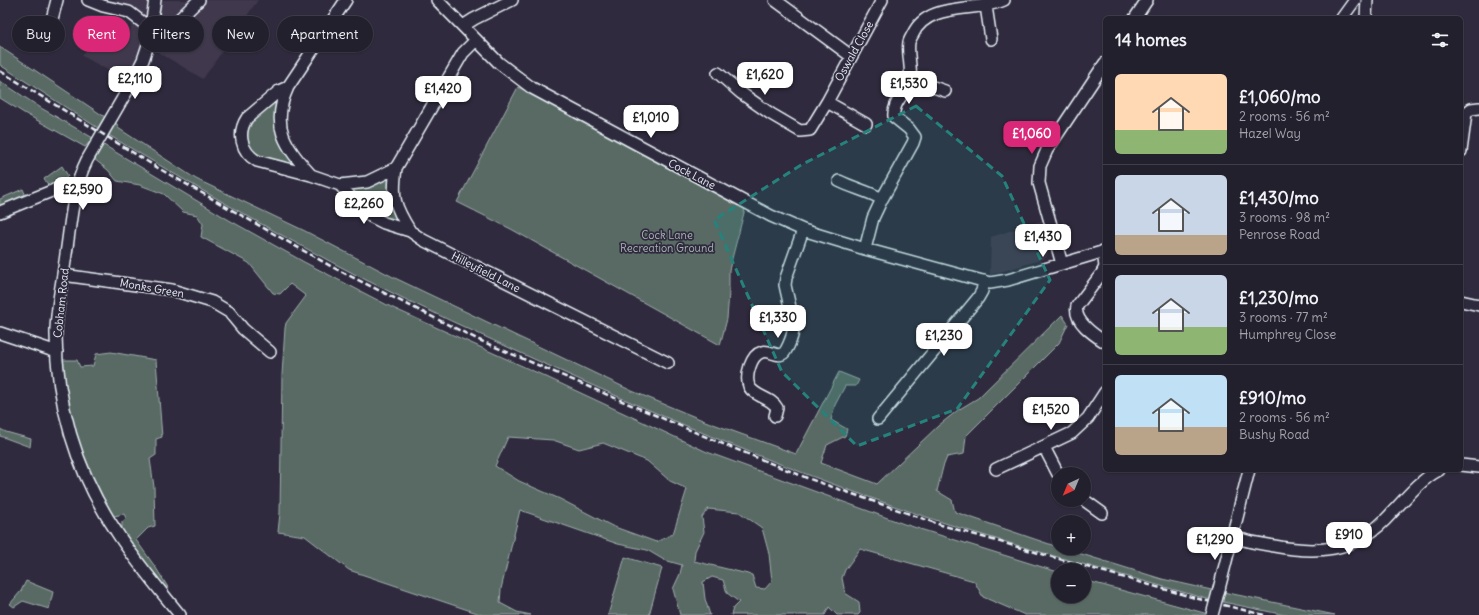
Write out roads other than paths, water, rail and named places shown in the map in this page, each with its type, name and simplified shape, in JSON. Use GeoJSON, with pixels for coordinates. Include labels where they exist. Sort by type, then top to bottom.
{"type":"FeatureCollection","features":[{"type":"Feature","properties":{"kind":"street"},"geometry":{"type":"LineString","coordinates":[[53,16],[57,0]]}},
{"type":"Feature","properties":{"kind":"street"},"geometry":{"type":"LineString","coordinates":[[88,0],[103,6],[129,12],[138,19]]}},
{"type":"Feature","properties":{"kind":"street","name":"Cobham Road"},"geometry":{"type":"LineString","coordinates":[[152,16],[155,0]]}},
{"type":"Feature","properties":{"kind":"street"},"geometry":{"type":"LineString","coordinates":[[182,16],[199,0]]}},
{"type":"Feature","properties":{"kind":"street"},"geometry":{"type":"LineString","coordinates":[[310,175],[294,157],[284,139],[280,120],[283,97],[288,87],[346,0]]}},
{"type":"Feature","properties":{"kind":"street","name":"Cock Lane"},"geometry":{"type":"LineString","coordinates":[[437,0],[499,63],[532,88],[771,216],[802,230],[865,249],[994,283],[1103,251]]}},
{"type":"Feature","properties":{"kind":"street"},"geometry":{"type":"LineString","coordinates":[[463,26],[512,0]]}},
{"type":"Feature","properties":{"kind":"street"},"geometry":{"type":"LineString","coordinates":[[775,0],[851,56]]}},
{"type":"Feature","properties":{"kind":"street","name":"Oswald Close"},"geometry":{"type":"LineString","coordinates":[[718,73],[741,93],[771,114],[800,131],[810,130],[827,102],[882,0]]}},
{"type":"Feature","properties":{"kind":"street"},"geometry":{"type":"LineString","coordinates":[[865,249],[873,218],[915,137],[909,129],[894,117],[893,110],[910,79],[909,42],[915,30],[923,20],[938,13],[986,6],[1004,0]]}},
{"type":"Feature","properties":{"kind":"street"},"geometry":{"type":"LineString","coordinates":[[1136,16],[1147,0]]}},
{"type":"Feature","properties":{"kind":"street"},"geometry":{"type":"LineString","coordinates":[[1343,16],[1355,0]]}},
{"type":"Feature","properties":{"kind":"street"},"geometry":{"type":"LineString","coordinates":[[1366,16],[1367,0]]}},
{"type":"Feature","properties":{"kind":"street"},"geometry":{"type":"LineString","coordinates":[[986,6],[991,39]]}},
{"type":"Feature","properties":{"kind":"street"},"geometry":{"type":"LineString","coordinates":[[410,231],[394,198],[396,168],[463,53],[476,40]]}},
{"type":"Feature","properties":{"kind":"street","name":"Cobham Road"},"geometry":{"type":"LineString","coordinates":[[145,52],[139,69],[86,160],[75,192],[56,327],[57,352],[63,406],[68,429],[94,492],[115,531],[180,615]]}},
{"type":"Feature","properties":{"kind":"street"},"geometry":{"type":"LineString","coordinates":[[1062,264],[1039,183],[1040,166],[1047,150],[1103,66]]}},
{"type":"Feature","properties":{"kind":"street"},"geometry":{"type":"LineString","coordinates":[[910,79],[945,91]]}},
{"type":"Feature","properties":{"kind":"street"},"geometry":{"type":"LineString","coordinates":[[288,87],[279,91],[248,118],[244,124],[241,137],[243,145],[251,157],[257,161],[310,175],[340,185],[367,182],[396,168]]}},
{"type":"Feature","properties":{"kind":"street"},"geometry":{"type":"LineString","coordinates":[[827,102],[866,124]]}},
{"type":"Feature","properties":{"kind":"street"},"geometry":{"type":"LineString","coordinates":[[1463,136],[1466,113],[1470,109],[1479,108]]}},
{"type":"Feature","properties":{"kind":"street"},"geometry":{"type":"LineString","coordinates":[[839,181],[871,193],[882,199]]}},
{"type":"Feature","properties":{"kind":"street","name":"Hilleyfield Lane"},"geometry":{"type":"LineString","coordinates":[[340,185],[361,209],[372,217],[384,223],[410,231],[423,240],[668,363]]}},
{"type":"Feature","properties":{"kind":"street"},"geometry":{"type":"LineString","coordinates":[[0,212],[54,189],[59,188],[75,192]]}},
{"type":"Feature","properties":{"kind":"street"},"geometry":{"type":"LineString","coordinates":[[775,416],[778,408],[775,404],[754,392],[750,388],[748,382],[749,371],[756,355],[760,352],[765,351],[778,355],[783,354],[794,329],[785,285],[802,230]]}},
{"type":"Feature","properties":{"kind":"street"},"geometry":{"type":"LineString","coordinates":[[1103,270],[1077,306],[1075,312],[1077,318],[1094,335],[1103,341]]}},
{"type":"Feature","properties":{"kind":"street","name":"Monks Green"},"geometry":{"type":"LineString","coordinates":[[63,275],[172,290],[212,302],[229,312],[244,329],[270,352]]}},
{"type":"Feature","properties":{"kind":"street"},"geometry":{"type":"LineString","coordinates":[[878,419],[978,298],[982,291],[984,281]]}},
{"type":"Feature","properties":{"kind":"street"},"geometry":{"type":"LineString","coordinates":[[1463,301],[1479,305]]}},
{"type":"Feature","properties":{"kind":"street"},"geometry":{"type":"LineString","coordinates":[[0,333],[57,352]]}},
{"type":"Feature","properties":{"kind":"street"},"geometry":{"type":"LineString","coordinates":[[996,469],[1065,437],[1079,428],[1088,418],[1103,395]]}},
{"type":"Feature","properties":{"kind":"street"},"geometry":{"type":"LineString","coordinates":[[1044,447],[1054,467]]}},
{"type":"Feature","properties":{"kind":"street"},"geometry":{"type":"LineString","coordinates":[[1463,465],[1479,467]]}},
{"type":"Feature","properties":{"kind":"street"},"geometry":{"type":"LineString","coordinates":[[1212,615],[1248,472]]}},
{"type":"Feature","properties":{"kind":"street"},"geometry":{"type":"LineString","coordinates":[[1232,537],[1304,551],[1340,547],[1364,537],[1373,531],[1420,484],[1436,472]]}},
{"type":"Feature","properties":{"kind":"street"},"geometry":{"type":"LineString","coordinates":[[1091,505],[1102,513]]}},
{"type":"Feature","properties":{"kind":"railway"},"geometry":{"type":"LineString","coordinates":[[0,71],[158,168],[334,268],[479,340],[711,439],[807,478],[941,525],[1195,598],[1264,615]]}},
{"type":"Feature","properties":{"kind":"park label","name":"Cock Lane Recreation Ground"},"geometry":{"type":"Point","coordinates":[667,241]}}]}
